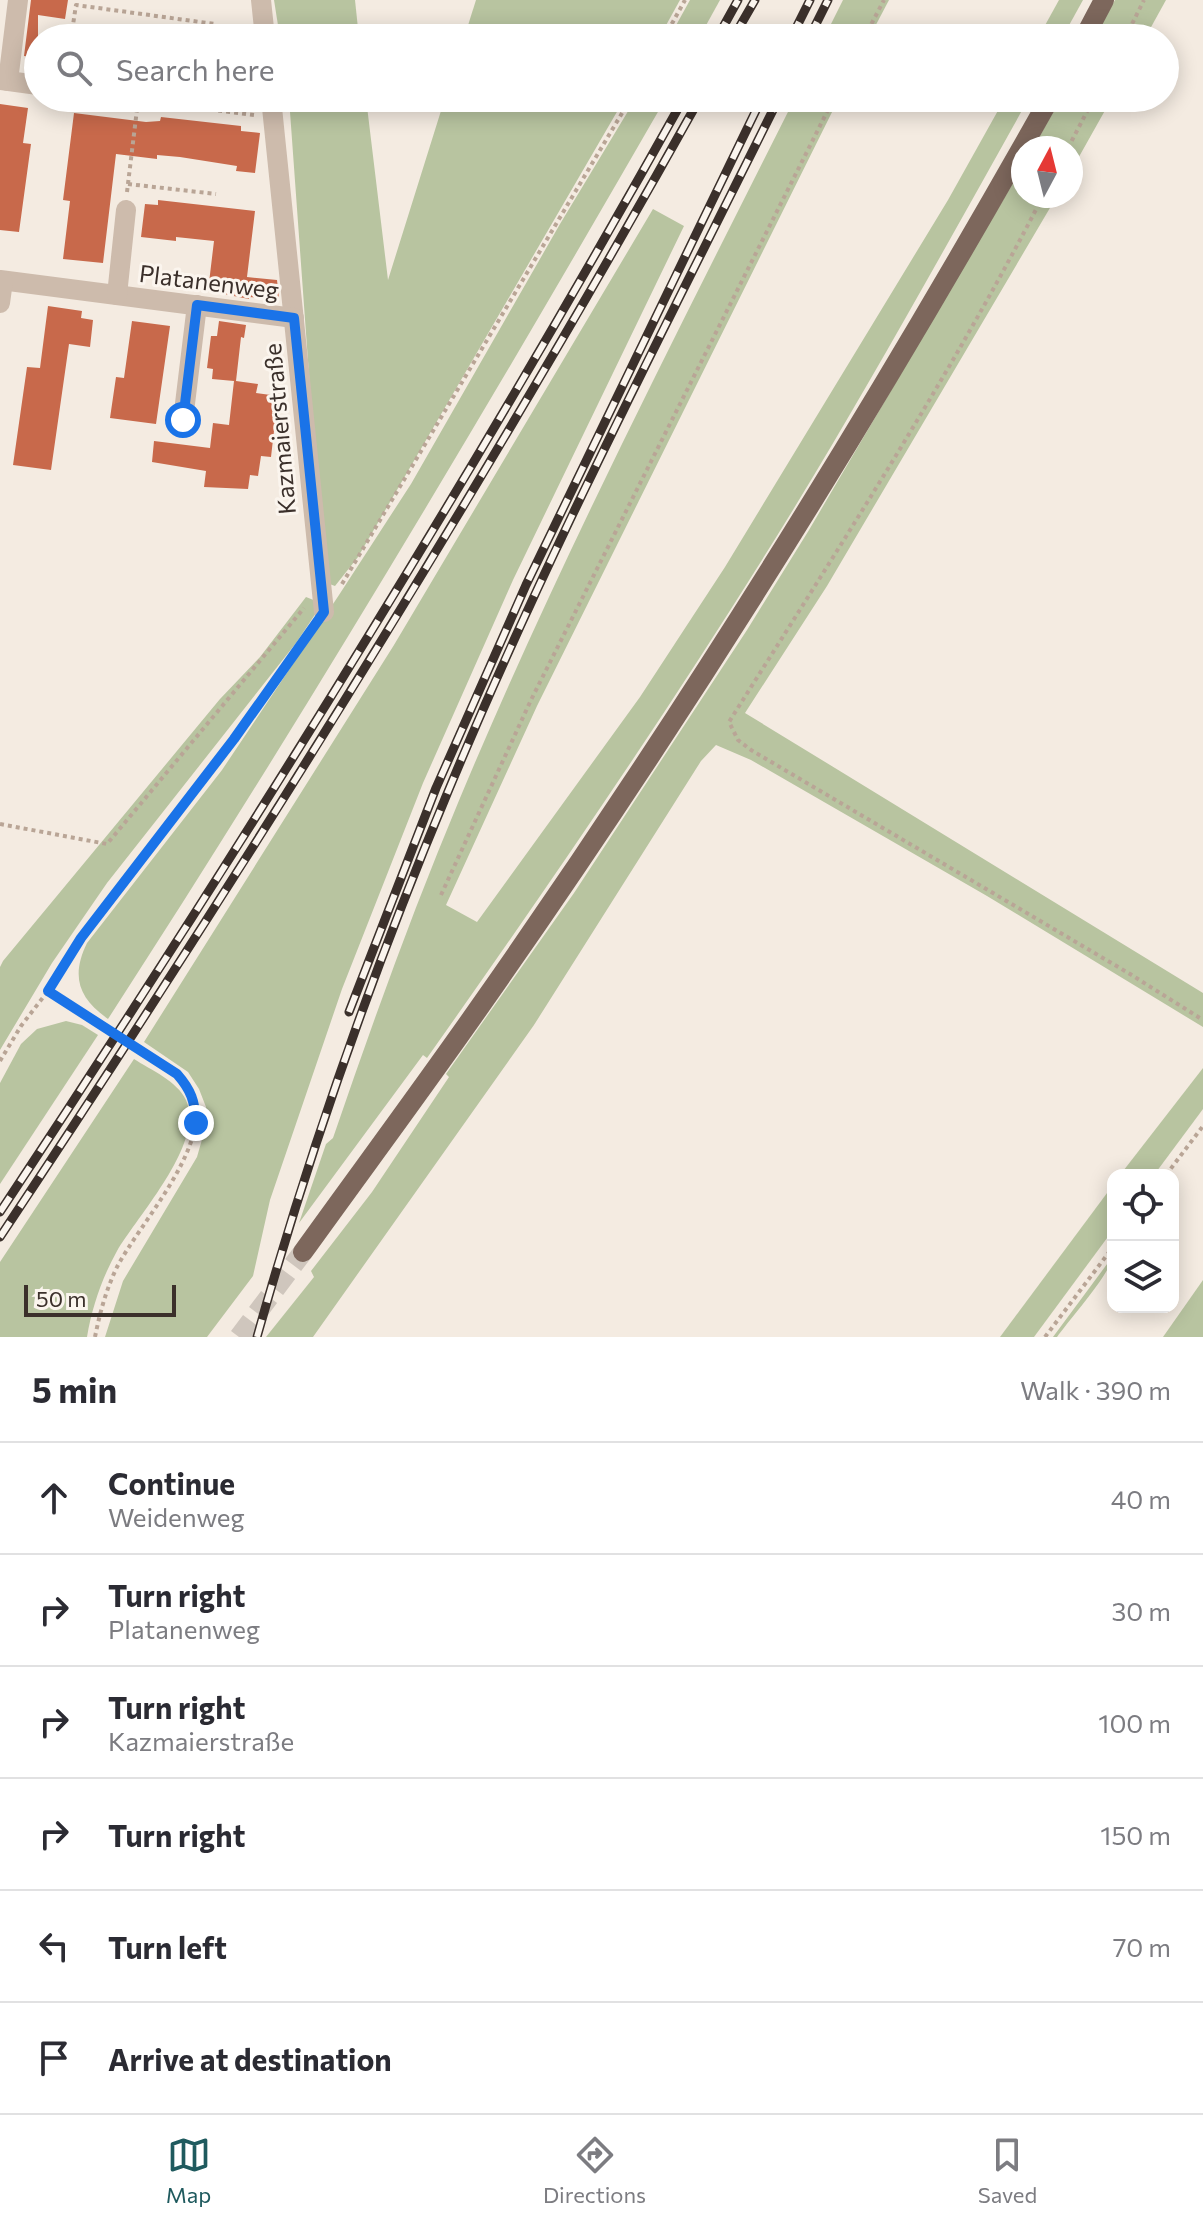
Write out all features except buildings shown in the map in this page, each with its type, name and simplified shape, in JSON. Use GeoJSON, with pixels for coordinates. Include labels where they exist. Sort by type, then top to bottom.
{"type":"FeatureCollection","features":[{"type":"Feature","properties":{"kind":"main road"},"geometry":{"type":"LineString","coordinates":[[1091,24],[1104,0]]}},
{"type":"Feature","properties":{"kind":"main road"},"geometry":{"type":"LineString","coordinates":[[303,1252],[481,1005],[737,621],[959,260],[1042,112]]}},
{"type":"Feature","properties":{"kind":"street"},"geometry":{"type":"LineString","coordinates":[[18,0],[4,81],[24,83]]}},
{"type":"Feature","properties":{"kind":"street"},"geometry":{"type":"LineString","coordinates":[[261,0],[264,24]]}},
{"type":"Feature","properties":{"kind":"street","name":"Kazmaierstraße"},"geometry":{"type":"LineString","coordinates":[[272,112],[323,604]]}},
{"type":"Feature","properties":{"kind":"street","name":"Platanenweg"},"geometry":{"type":"LineString","coordinates":[[117,295],[126,210]]}},
{"type":"Feature","properties":{"kind":"street"},"geometry":{"type":"LineString","coordinates":[[0,303],[1,281]]}},
{"type":"Feature","properties":{"kind":"street","name":"Platanenweg"},"geometry":{"type":"LineString","coordinates":[[1,281],[294,318]]}},
{"type":"Feature","properties":{"kind":"street"},"geometry":{"type":"LineString","coordinates":[[183,420],[197,305]]}},
{"type":"Feature","properties":{"kind":"path"},"geometry":{"type":"LineString","coordinates":[[672,24],[685,0]]}},
{"type":"Feature","properties":{"kind":"path"},"geometry":{"type":"LineString","coordinates":[[871,24],[884,0]]}},
{"type":"Feature","properties":{"kind":"path"},"geometry":{"type":"LineString","coordinates":[[1132,24],[1144,0]]}},
{"type":"Feature","properties":{"kind":"path"},"geometry":{"type":"LineString","coordinates":[[73,24],[76,2],[215,24]]}},
{"type":"Feature","properties":{"kind":"path"},"geometry":{"type":"LineString","coordinates":[[126,210],[137,112]]}},
{"type":"Feature","properties":{"kind":"path"},"geometry":{"type":"LineString","coordinates":[[0,1061],[81,938],[234,739],[387,512],[623,112]]}},
{"type":"Feature","properties":{"kind":"path"},"geometry":{"type":"LineString","coordinates":[[441,895],[531,700],[827,112]]}},
{"type":"Feature","properties":{"kind":"path"},"geometry":{"type":"LineString","coordinates":[[1074,136],[1087,112]]}},
{"type":"Feature","properties":{"kind":"path"},"geometry":{"type":"LineString","coordinates":[[128,184],[216,194]]}},
{"type":"Feature","properties":{"kind":"path"},"geometry":{"type":"LineString","coordinates":[[1037,208],[1007,266],[870,498],[729,722],[738,740],[751,750],[1203,1020]]}},
{"type":"Feature","properties":{"kind":"path"},"geometry":{"type":"LineString","coordinates":[[0,824],[107,844],[304,607],[323,604]]}},
{"type":"Feature","properties":{"kind":"path"},"geometry":{"type":"LineString","coordinates":[[48,991],[177,1074],[194,1100],[196,1123],[191,1149],[118,1267],[102,1303],[95,1337]]}},
{"type":"Feature","properties":{"kind":"path"},"geometry":{"type":"LineString","coordinates":[[1171,1169],[1203,1126]]}},
{"type":"Feature","properties":{"kind":"path"},"geometry":{"type":"LineString","coordinates":[[1045,1337],[1107,1255]]}},
{"type":"Feature","properties":{"kind":"green space"},"geometry":{"type":"Polygon","coordinates":[[[274,0],[355,0],[358,24],[278,24],[274,0]]]}},
{"type":"Feature","properties":{"kind":"green space"},"geometry":{"type":"Polygon","coordinates":[[[476,0],[680,0],[667,24],[468,24],[476,0]]]}},
{"type":"Feature","properties":{"kind":"green space"},"geometry":{"type":"Polygon","coordinates":[[[690,0],[720,0],[707,24],[677,24],[690,0]]]}},
{"type":"Feature","properties":{"kind":"green space"},"geometry":{"type":"Polygon","coordinates":[[[843,0],[889,0],[876,24],[831,24],[843,0]]]}},
{"type":"Feature","properties":{"kind":"green space"},"geometry":{"type":"Polygon","coordinates":[[[1059,0],[1083,0],[1070,24],[1046,24],[1059,0]]]}},
{"type":"Feature","properties":{"kind":"green space"},"geometry":{"type":"Polygon","coordinates":[[[1115,0],[1166,0],[1153,24],[1102,24],[1115,0]]]}},
{"type":"Feature","properties":{"kind":"green space"},"geometry":{"type":"Polygon","coordinates":[[[290,112],[368,112],[388,280],[441,112],[617,112],[358,557],[335,586],[324,582],[290,112]]]}},
{"type":"Feature","properties":{"kind":"green space"},"geometry":{"type":"Polygon","coordinates":[[[628,112],[658,112],[393,562],[108,1019],[90,1003],[80,986],[79,966],[87,943],[222,770],[339,595],[411,484],[628,112]]]}},
{"type":"Feature","properties":{"kind":"green space"},"geometry":{"type":"Polygon","coordinates":[[[788,112],[832,112],[537,706],[446,905],[477,922],[640,697],[725,567],[948,200],[997,112],[1021,112],[850,414],[701,656],[427,1058],[423,1055],[299,1223],[326,1144],[333,1138],[378,1010],[460,798],[538,620],[788,112]]]}},
{"type":"Feature","properties":{"kind":"green space"},"geometry":{"type":"Polygon","coordinates":[[[1053,112],[1104,112],[1083,150],[1083,136],[1040,136],[1053,112]]]}},
{"type":"Feature","properties":{"kind":"green space"},"geometry":{"type":"Polygon","coordinates":[[[1011,186],[1011,208],[1050,208],[827,586],[745,713],[1203,993],[1203,1027],[987,896],[751,760],[716,745],[701,761],[534,1025],[313,1337],[266,1337],[314,1277],[311,1271],[372,1192],[449,1077],[446,1074],[574,893],[809,530],[1011,186]]]}},
{"type":"Feature","properties":{"kind":"green space"},"geometry":{"type":"Polygon","coordinates":[[[653,209],[684,226],[513,580],[423,783],[342,989],[270,1200],[253,1276],[207,1337],[105,1337],[123,1281],[197,1157],[205,1129],[206,1107],[188,1072],[144,1042],[394,645],[653,209]]]}},
{"type":"Feature","properties":{"kind":"green space"},"geometry":{"type":"Polygon","coordinates":[[[306,597],[316,601],[318,610],[296,643],[107,883],[52,963],[0,1050],[0,967],[3,961],[220,699],[260,657],[306,597]]]}},
{"type":"Feature","properties":{"kind":"green space"},"geometry":{"type":"Polygon","coordinates":[[[66,1021],[82,1025],[98,1035],[0,1184],[0,1083],[21,1044],[37,1029],[66,1021]]]}},
{"type":"Feature","properties":{"kind":"green space"},"geometry":{"type":"Polygon","coordinates":[[[134,1059],[170,1082],[186,1100],[189,1117],[186,1137],[178,1157],[117,1251],[98,1293],[87,1337],[0,1337],[0,1262],[134,1059]]]}},
{"type":"Feature","properties":{"kind":"green space"},"geometry":{"type":"Polygon","coordinates":[[[1203,1068],[1203,1109],[1158,1169],[1125,1169],[1203,1068]]]}},
{"type":"Feature","properties":{"kind":"green space"},"geometry":{"type":"Polygon","coordinates":[[[1107,1193],[1107,1238],[1034,1337],[1000,1337],[1107,1193]]]}},
{"type":"Feature","properties":{"kind":"green space"},"geometry":{"type":"Polygon","coordinates":[[[1107,1264],[1107,1270],[1098,1285],[1057,1337],[1053,1337],[1107,1264]]]}},
{"type":"Feature","properties":{"kind":"green space"},"geometry":{"type":"Polygon","coordinates":[[[1203,1280],[1203,1337],[1163,1337],[1203,1280]]]}},
{"type":"Feature","properties":{"kind":"tunnel"},"geometry":{"type":"LineString","coordinates":[[239,1337],[303,1252]]}},
{"type":"Feature","properties":{"kind":"railway"},"geometry":{"type":"LineString","coordinates":[[725,24],[738,0]]}},
{"type":"Feature","properties":{"kind":"railway"},"geometry":{"type":"LineString","coordinates":[[741,24],[755,0]]}},
{"type":"Feature","properties":{"kind":"railway"},"geometry":{"type":"LineString","coordinates":[[798,24],[810,0]]}},
{"type":"Feature","properties":{"kind":"railway"},"geometry":{"type":"LineString","coordinates":[[816,24],[828,0]]}},
{"type":"Feature","properties":{"kind":"railway"},"geometry":{"type":"LineString","coordinates":[[0,1212],[179,938],[353,661],[522,381],[676,112]]}},
{"type":"Feature","properties":{"kind":"railway"},"geometry":{"type":"LineString","coordinates":[[0,1237],[183,957],[361,674],[534,388],[692,112]]}},
{"type":"Feature","properties":{"kind":"railway"},"geometry":{"type":"LineString","coordinates":[[349,1012],[436,788],[526,585],[755,112]]}},
{"type":"Feature","properties":{"kind":"railway"},"geometry":{"type":"LineString","coordinates":[[257,1337],[298,1199],[344,1062],[447,794],[565,530],[772,112]]}},
{"type":"Feature","properties":{"kind":"route"},"geometry":{"type":"LineString","coordinates":[[183,420],[197,305],[294,318],[324,612],[234,739],[81,938],[48,991],[177,1074],[194,1100],[196,1123]]}}]}
